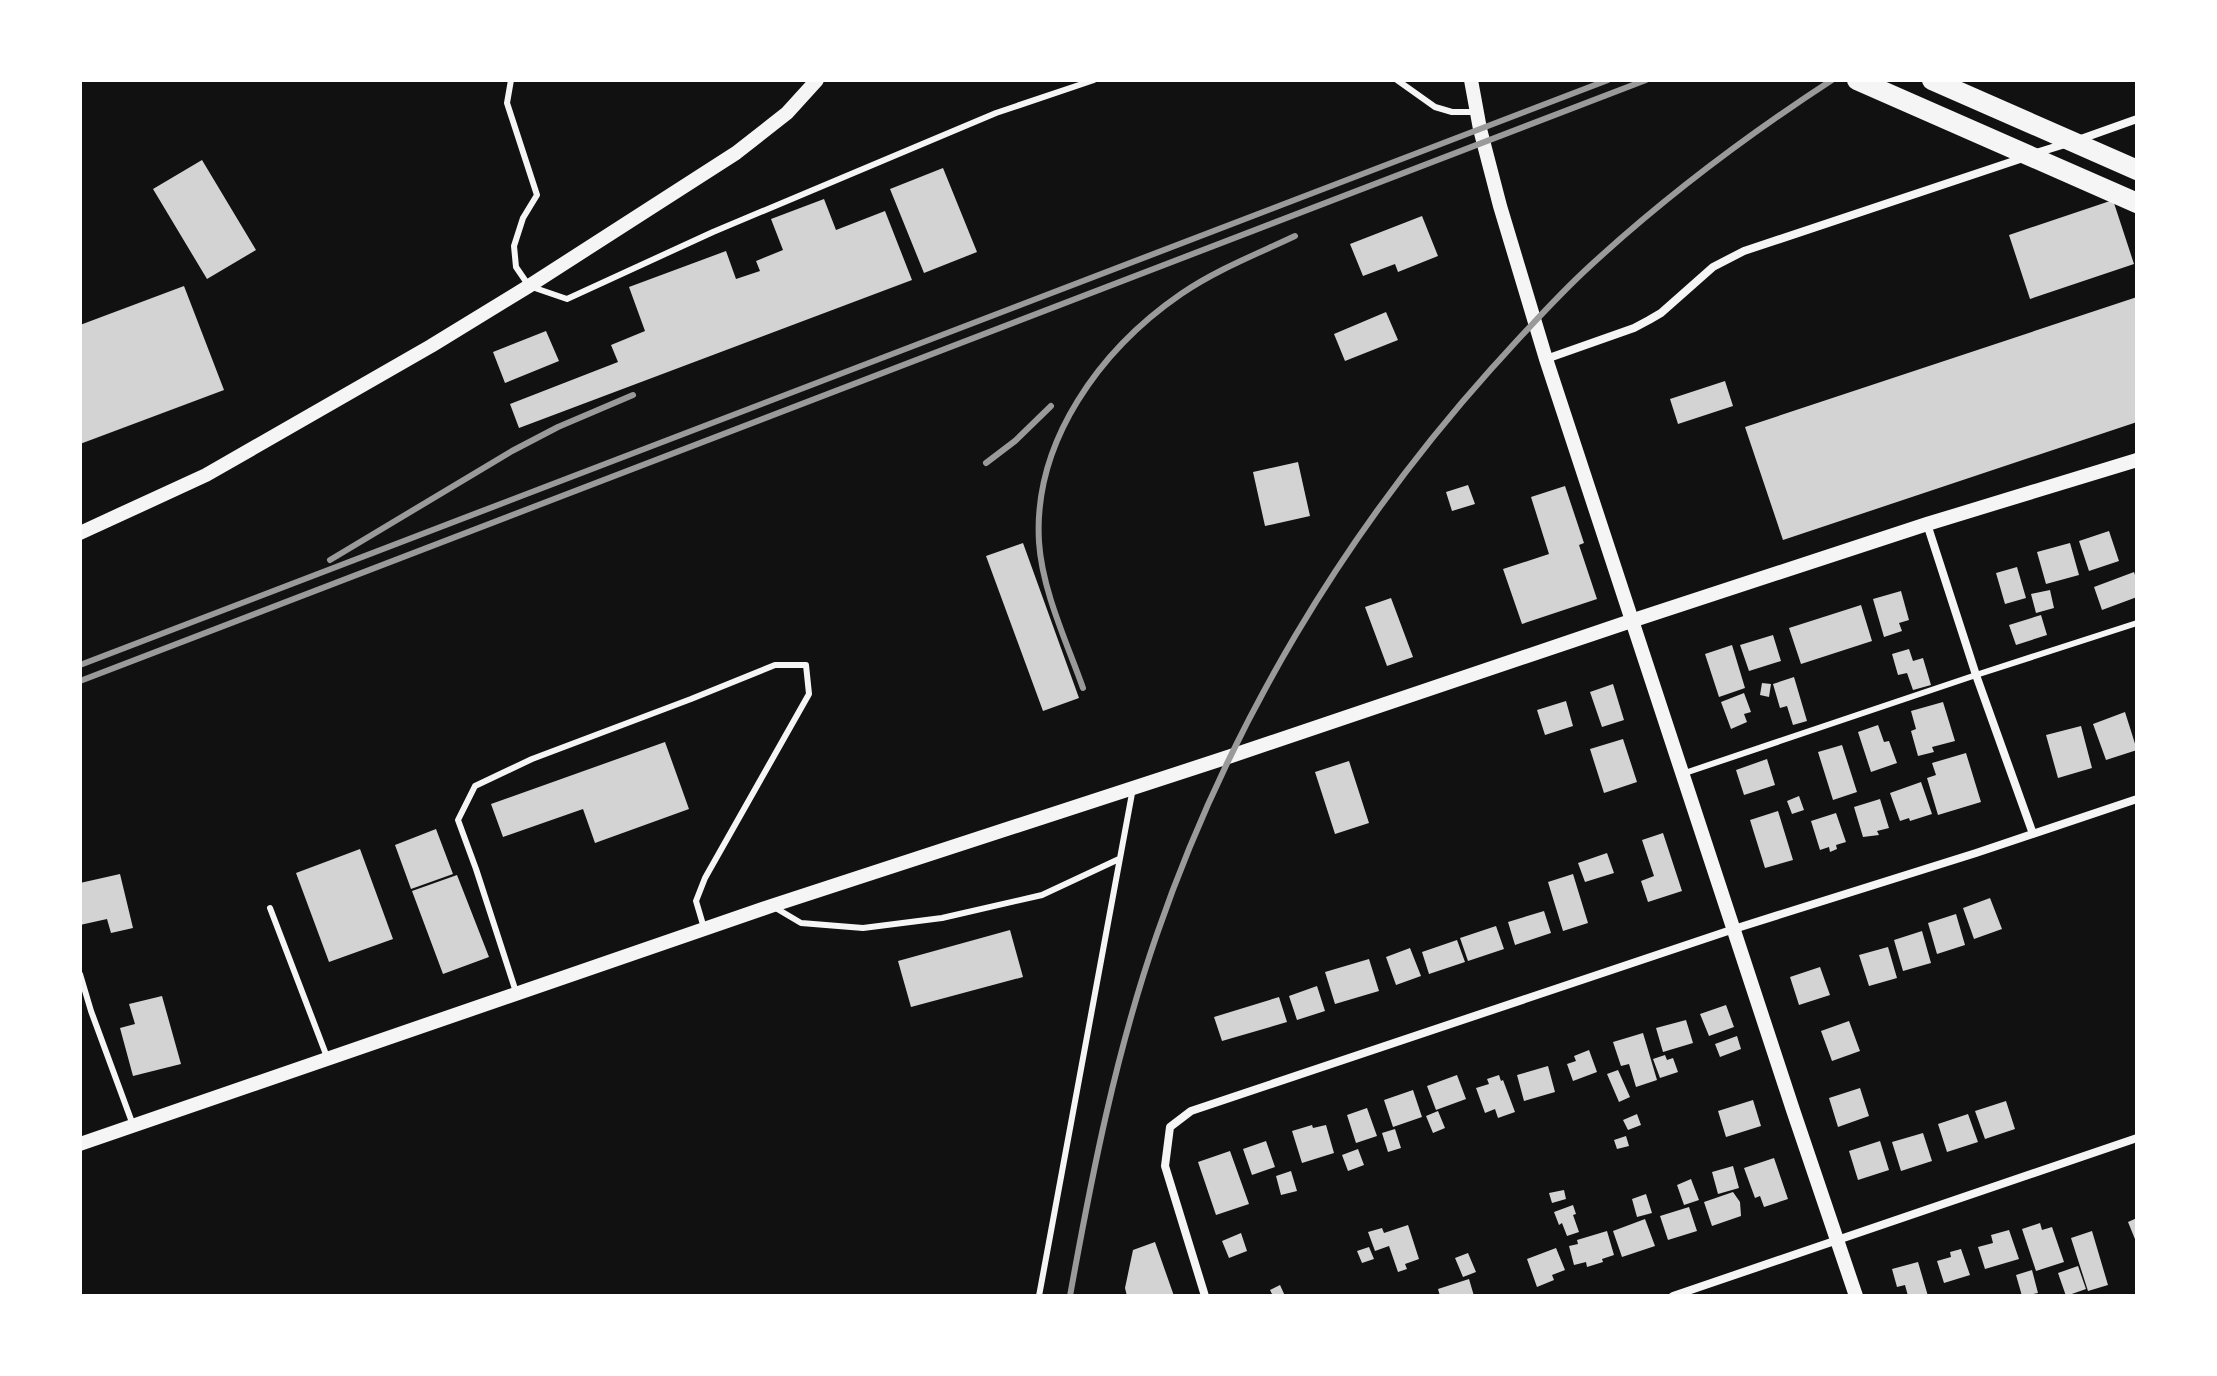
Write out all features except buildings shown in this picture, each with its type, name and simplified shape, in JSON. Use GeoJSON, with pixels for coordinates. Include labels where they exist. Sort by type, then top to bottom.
{"type":"FeatureCollection","features":[{"type":"Feature","properties":{"kind":"highway"},"geometry":{"type":"LineString","coordinates":[[1857,80],[2137,203]]}},
{"type":"Feature","properties":{"kind":"highway"},"geometry":{"type":"LineString","coordinates":[[1932,80],[2137,170]]}},
{"type":"Feature","properties":{"kind":"street"},"geometry":{"type":"LineString","coordinates":[[80,533],[206,475],[529,286],[736,153],[787,113],[817,80]]}},
{"type":"Feature","properties":{"kind":"street"},"geometry":{"type":"LineString","coordinates":[[1471,80],[1500,206],[1546,359],[1856,1296]]}},
{"type":"Feature","properties":{"kind":"street"},"geometry":{"type":"LineString","coordinates":[[1546,359],[1649,320],[1713,267],[1744,251],[2137,119]]}},
{"type":"Feature","properties":{"kind":"street"},"geometry":{"type":"LineString","coordinates":[[80,1144],[704,928],[1927,524],[2137,460]]}},
{"type":"Feature","properties":{"kind":"street"},"geometry":{"type":"LineString","coordinates":[[1927,524],[1976,675],[2033,834]]}},
{"type":"Feature","properties":{"kind":"street"},"geometry":{"type":"LineString","coordinates":[[1205,1296],[1165,1166],[1170,1127],[1191,1111],[1734,929],[2137,799]]}},
{"type":"Feature","properties":{"kind":"street"},"geometry":{"type":"LineString","coordinates":[[1673,1296],[2137,1138]]}},
{"type":"Feature","properties":{"kind":"lane"},"geometry":{"type":"LineString","coordinates":[[511,80],[507,103],[537,195],[523,218],[514,246],[516,267],[529,286],[567,299],[713,232],[996,113],[1094,80]]}},
{"type":"Feature","properties":{"kind":"lane"},"geometry":{"type":"LineString","coordinates":[[1397,80],[1435,107],[1452,112],[1476,112]]}},
{"type":"Feature","properties":{"kind":"lane"},"geometry":{"type":"LineString","coordinates":[[1682,774],[2137,623]]}},
{"type":"Feature","properties":{"kind":"lane"},"geometry":{"type":"LineString","coordinates":[[516,992],[458,820],[475,786],[532,759],[775,665],[806,665],[809,694],[705,878],[696,901],[704,928]]}},
{"type":"Feature","properties":{"kind":"lane"},"geometry":{"type":"LineString","coordinates":[[1039,1296],[1133,787]]}},
{"type":"Feature","properties":{"kind":"lane"},"geometry":{"type":"LineString","coordinates":[[771,906],[801,923],[863,928],[942,918],[1042,895],[1120,859]]}},
{"type":"Feature","properties":{"kind":"lane"},"geometry":{"type":"LineString","coordinates":[[270,908],[327,1057]]}},
{"type":"Feature","properties":{"kind":"lane"},"geometry":{"type":"LineString","coordinates":[[80,974],[133,1125]]}},
{"type":"Feature","properties":{"kind":"railway"},"geometry":{"type":"LineString","coordinates":[[80,665],[1608,80]]}},
{"type":"Feature","properties":{"kind":"railway"},"geometry":{"type":"LineString","coordinates":[[80,681],[1646,80]]}},
{"type":"Feature","properties":{"kind":"railway"},"geometry":{"type":"LineString","coordinates":[[1070,1296],[1106,1114],[1129,1023],[1157,934],[1186,856],[1219,781],[1296,634],[1340,564],[1438,431],[1552,303],[1618,240],[1677,192],[1737,145],[1832,80]]}},
{"type":"Feature","properties":{"kind":"railway"},"geometry":{"type":"LineString","coordinates":[[1083,688],[1050,597],[1039,542],[1040,505],[1047,468],[1060,434],[1099,370],[1152,316],[1208,277],[1295,236]]}},
{"type":"Feature","properties":{"kind":"railway"},"geometry":{"type":"LineString","coordinates":[[330,560],[512,451],[558,427],[633,395]]}},
{"type":"Feature","properties":{"kind":"railway"},"geometry":{"type":"LineString","coordinates":[[986,463],[1015,441],[1051,406]]}}]}
